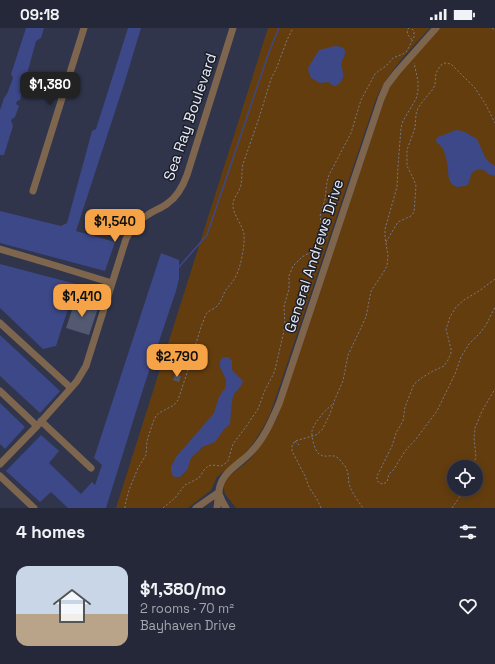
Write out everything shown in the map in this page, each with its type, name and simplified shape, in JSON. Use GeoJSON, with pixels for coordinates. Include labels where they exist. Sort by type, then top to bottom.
{"type":"FeatureCollection","features":[{"type":"Feature","properties":{"kind":"street"},"geometry":{"type":"LineString","coordinates":[[33,191],[84,28]]}},
{"type":"Feature","properties":{"kind":"street","name":"Sea Ray Boulevard"},"geometry":{"type":"LineString","coordinates":[[1,460],[39,424],[77,381],[86,366],[126,239],[142,218],[163,207],[175,198],[184,183],[233,28]]}},
{"type":"Feature","properties":{"kind":"street","name":"General Andrews Drive"},"geometry":{"type":"LineString","coordinates":[[219,492],[220,485],[225,477],[257,445],[273,418],[279,404],[382,95],[387,85],[397,72],[436,28]]}},
{"type":"Feature","properties":{"kind":"street"},"geometry":{"type":"LineString","coordinates":[[0,250],[112,283]]}},
{"type":"Feature","properties":{"kind":"street"},"geometry":{"type":"LineString","coordinates":[[79,289],[107,298]]}},
{"type":"Feature","properties":{"kind":"street"},"geometry":{"type":"LineString","coordinates":[[0,323],[71,388]]}},
{"type":"Feature","properties":{"kind":"street"},"geometry":{"type":"LineString","coordinates":[[0,391],[91,468]]}},
{"type":"Feature","properties":{"kind":"street"},"geometry":{"type":"LineString","coordinates":[[0,476],[34,508]]}},
{"type":"Feature","properties":{"kind":"street"},"geometry":{"type":"LineString","coordinates":[[196,508],[219,492]]}},
{"type":"Feature","properties":{"kind":"street"},"geometry":{"type":"LineString","coordinates":[[217,508],[219,492]]}},
{"type":"Feature","properties":{"kind":"street"},"geometry":{"type":"LineString","coordinates":[[219,492],[220,499],[226,508]]}},
{"type":"Feature","properties":{"kind":"path"},"geometry":{"type":"LineString","coordinates":[[125,508],[129,490],[138,468],[146,455],[147,441],[154,418],[159,413],[174,405],[178,400],[206,314],[218,305],[224,293],[234,280],[239,268],[244,236],[242,226],[234,209],[234,200],[240,187],[244,161],[269,84],[277,67],[286,40],[293,28]]}},
{"type":"Feature","properties":{"kind":"path"},"geometry":{"type":"LineString","coordinates":[[163,508],[175,498],[184,484],[199,478],[208,466],[221,466],[226,464],[233,444],[246,428],[258,409],[264,390],[273,375],[276,364],[285,326],[284,306],[289,289],[289,276],[293,266],[302,257],[318,250],[327,237],[327,230],[321,222],[320,216],[330,174],[351,133],[361,100],[375,74],[386,66],[392,58],[407,52],[415,33],[413,29],[410,28],[407,32],[412,40]]}},
{"type":"Feature","properties":{"kind":"path"},"geometry":{"type":"LineString","coordinates":[[321,508],[292,451],[292,446],[295,441],[318,434],[322,430],[344,377],[349,352],[366,317],[371,291],[386,266],[388,256],[384,234],[398,185],[398,162],[401,128],[403,121],[416,99],[418,91],[418,81],[414,61]]}},
{"type":"Feature","properties":{"kind":"path"},"geometry":{"type":"LineString","coordinates":[[386,242],[388,241],[396,224],[400,220],[411,216],[414,212],[416,186],[407,166],[407,150],[416,125],[416,114],[418,108],[433,89],[436,73],[441,65],[445,63],[451,64],[472,85],[480,94],[495,123]]}},
{"type":"Feature","properties":{"kind":"path"},"geometry":{"type":"LineString","coordinates":[[495,279],[464,300],[456,307],[450,317],[446,329],[451,349],[448,360],[444,366],[423,377],[414,384],[405,407],[403,421],[377,476],[379,483],[383,484],[387,482],[389,474],[394,469],[405,450],[416,439],[437,411],[461,357],[469,344],[483,329],[495,307]]}},
{"type":"Feature","properties":{"kind":"path"},"geometry":{"type":"LineString","coordinates":[[475,460],[475,428],[482,411],[495,389]]}},
{"type":"Feature","properties":{"kind":"path"},"geometry":{"type":"LineString","coordinates":[[333,405],[329,407],[312,430],[314,446],[318,454],[321,456],[334,456],[346,469],[351,488],[364,508]]}},
{"type":"Feature","properties":{"kind":"path"},"geometry":{"type":"LineString","coordinates":[[295,441],[299,445]]}},
{"type":"Feature","properties":{"kind":"path"},"geometry":{"type":"LineString","coordinates":[[452,508],[460,496]]}},
{"type":"Feature","properties":{"kind":"shaded area"},"geometry":{"type":"Polygon","coordinates":[[[268,28],[430,28],[393,70],[376,99],[270,414],[252,445],[240,458],[217,477],[211,490],[188,508],[116,508],[267,31],[268,28]]]}},
{"type":"Feature","properties":{"kind":"shaded area"},"geometry":{"type":"Polygon","coordinates":[[[440,28],[495,28],[495,508],[236,508],[225,494],[223,485],[231,475],[248,461],[257,451],[278,416],[387,92],[393,81],[440,28]]]}},
{"type":"Feature","properties":{"kind":"water"},"geometry":{"type":"Polygon","coordinates":[[[26,28],[44,28],[41,38],[36,41],[20,100],[17,101],[16,104],[19,106],[15,117],[11,120],[13,126],[4,155],[0,155],[0,110],[13,78],[11,74],[26,28]]]}},
{"type":"Feature","properties":{"kind":"water"},"geometry":{"type":"Polygon","coordinates":[[[128,28],[141,28],[76,231],[115,242],[105,271],[0,243],[0,211],[61,226],[67,223],[92,131],[96,129],[128,28]]]}},
{"type":"Feature","properties":{"kind":"water"},"geometry":{"type":"Polygon","coordinates":[[[335,46],[343,48],[345,52],[342,63],[343,77],[340,83],[335,86],[328,82],[318,82],[311,78],[308,68],[319,50],[335,46]]]}},
{"type":"Feature","properties":{"kind":"water"},"geometry":{"type":"Polygon","coordinates":[[[456,130],[463,131],[477,139],[485,157],[495,166],[495,176],[482,170],[478,170],[472,173],[468,184],[465,186],[456,187],[450,182],[443,150],[442,147],[436,142],[436,139],[456,130]]]}},
{"type":"Feature","properties":{"kind":"water"},"geometry":{"type":"Polygon","coordinates":[[[161,253],[179,260],[179,279],[106,508],[68,508],[51,492],[40,502],[6,471],[41,435],[59,451],[49,463],[81,494],[92,482],[95,485],[102,465],[94,458],[161,253]]]}},
{"type":"Feature","properties":{"kind":"water"},"geometry":{"type":"Polygon","coordinates":[[[0,264],[76,284],[56,346],[43,349],[0,308],[0,264]]]}},
{"type":"Feature","properties":{"kind":"water"},"geometry":{"type":"Polygon","coordinates":[[[0,335],[60,391],[40,413],[0,376],[0,335]]]}},
{"type":"Feature","properties":{"kind":"water"},"geometry":{"type":"Polygon","coordinates":[[[226,357],[232,361],[232,370],[243,381],[233,397],[230,424],[225,428],[215,442],[202,447],[193,456],[187,470],[180,477],[175,477],[171,471],[171,467],[176,457],[214,413],[219,397],[225,389],[226,380],[220,367],[220,362],[222,358],[226,357]]]}},
{"type":"Feature","properties":{"kind":"water"},"geometry":{"type":"Polygon","coordinates":[[[0,403],[25,427],[5,449],[0,444],[0,403]]]}},
{"type":"Feature","properties":{"kind":"building"},"geometry":{"type":"Polygon","coordinates":[[[75,301],[98,308],[89,335],[66,328],[75,301]]]}},
{"type":"Feature","properties":{"kind":"building"},"geometry":{"type":"Polygon","coordinates":[[[175,374],[181,376],[179,382],[173,380],[175,374]]]}},
{"type":"Feature","properties":{"kind":"waterway"},"geometry":{"type":"LineString","coordinates":[[179,267],[207,235],[269,52],[279,28]]}}]}
